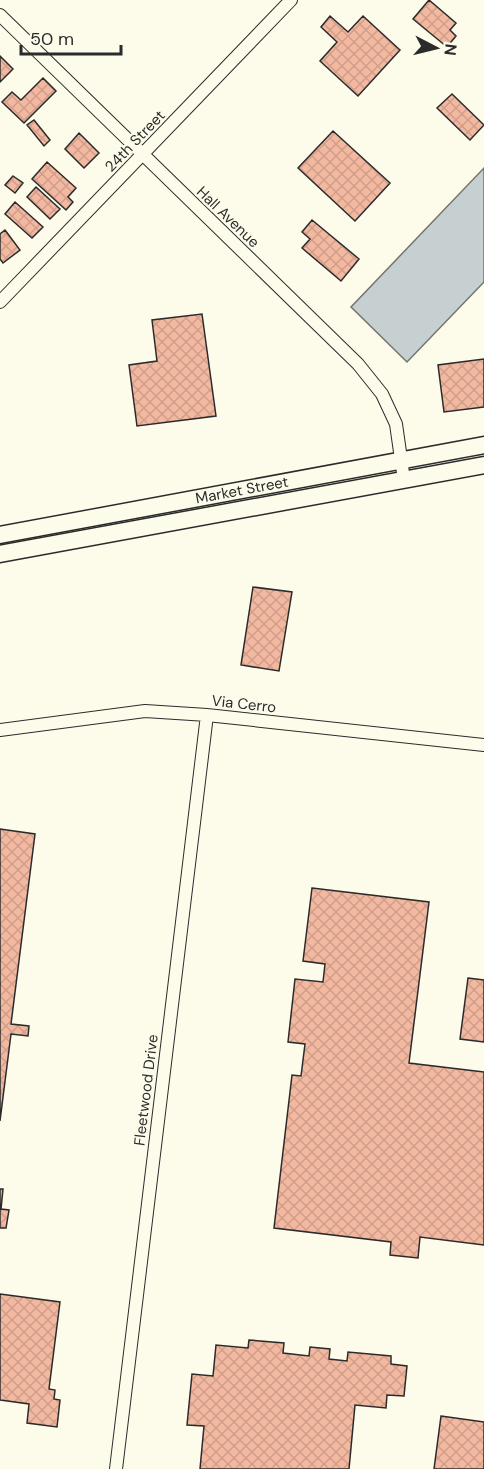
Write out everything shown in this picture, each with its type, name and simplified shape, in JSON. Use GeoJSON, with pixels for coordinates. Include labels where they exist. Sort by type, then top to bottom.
{"type":"FeatureCollection","features":[{"type":"Feature","properties":{"kind":"main road","name":"Market Street"},"geometry":{"type":"LineString","coordinates":[[0,535],[484,445]]}},
{"type":"Feature","properties":{"kind":"main road","name":"Market Street"},"geometry":{"type":"LineString","coordinates":[[0,554],[484,465]]}},
{"type":"Feature","properties":{"kind":"street","name":"24th Street"},"geometry":{"type":"LineString","coordinates":[[0,302],[291,0]]}},
{"type":"Feature","properties":{"kind":"street","name":"Hall Avenue"},"geometry":{"type":"LineString","coordinates":[[0,15],[358,364],[382,394],[396,424],[404,480]]}},
{"type":"Feature","properties":{"kind":"street","name":"Via Cerro"},"geometry":{"type":"LineString","coordinates":[[0,730],[145,711],[207,715],[484,745]]}},
{"type":"Feature","properties":{"kind":"street","name":"Fleetwood Drive"},"geometry":{"type":"LineString","coordinates":[[116,1469],[207,715]]}},
{"type":"Feature","properties":{"kind":"shaded area"},"geometry":{"type":"Polygon","coordinates":[[[484,168],[484,282],[407,362],[351,307],[484,168]]]}},
{"type":"Feature","properties":{"kind":"building"},"geometry":{"type":"Polygon","coordinates":[[[429,0],[456,23],[450,30],[456,36],[447,47],[413,19],[429,0]]]}},
{"type":"Feature","properties":{"kind":"building"},"geometry":{"type":"Polygon","coordinates":[[[330,16],[348,32],[363,16],[400,50],[358,96],[320,61],[337,42],[321,27],[330,16]]]}},
{"type":"Feature","properties":{"kind":"building"},"geometry":{"type":"Polygon","coordinates":[[[0,56],[13,69],[0,82],[0,56]]]}},
{"type":"Feature","properties":{"kind":"building"},"geometry":{"type":"Polygon","coordinates":[[[43,78],[56,91],[24,123],[2,102],[12,92],[21,100],[43,78]]]}},
{"type":"Feature","properties":{"kind":"building"},"geometry":{"type":"Polygon","coordinates":[[[452,94],[484,125],[470,140],[437,108],[452,94]]]}},
{"type":"Feature","properties":{"kind":"building"},"geometry":{"type":"Polygon","coordinates":[[[34,120],[50,140],[44,146],[27,125],[34,120]]]}},
{"type":"Feature","properties":{"kind":"building"},"geometry":{"type":"Polygon","coordinates":[[[333,131],[390,183],[355,221],[298,168],[333,131]]]}},
{"type":"Feature","properties":{"kind":"building"},"geometry":{"type":"Polygon","coordinates":[[[79,133],[99,153],[84,168],[65,149],[79,133]]]}},
{"type":"Feature","properties":{"kind":"building"},"geometry":{"type":"Polygon","coordinates":[[[47,162],[76,188],[68,197],[73,202],[66,210],[32,179],[47,162]]]}},
{"type":"Feature","properties":{"kind":"building"},"geometry":{"type":"Polygon","coordinates":[[[13,176],[23,183],[15,193],[5,185],[13,176]]]}},
{"type":"Feature","properties":{"kind":"building"},"geometry":{"type":"Polygon","coordinates":[[[36,187],[60,209],[50,219],[27,197],[36,187]]]}},
{"type":"Feature","properties":{"kind":"building"},"geometry":{"type":"Polygon","coordinates":[[[15,202],[43,227],[32,238],[5,214],[15,202]]]}},
{"type":"Feature","properties":{"kind":"building"},"geometry":{"type":"Polygon","coordinates":[[[312,220],[359,259],[341,281],[302,248],[310,239],[302,232],[312,220]]]}},
{"type":"Feature","properties":{"kind":"building"},"geometry":{"type":"Polygon","coordinates":[[[5,230],[20,250],[3,263],[0,259],[0,234],[5,230]]]}},
{"type":"Feature","properties":{"kind":"building"},"geometry":{"type":"Polygon","coordinates":[[[202,314],[216,416],[137,426],[129,365],[157,361],[152,320],[202,314]]]}},
{"type":"Feature","properties":{"kind":"building"},"geometry":{"type":"Polygon","coordinates":[[[484,359],[484,407],[444,412],[438,365],[484,359]]]}},
{"type":"Feature","properties":{"kind":"building"},"geometry":{"type":"Polygon","coordinates":[[[253,587],[292,592],[279,671],[241,665],[253,587]]]}},
{"type":"Feature","properties":{"kind":"building"},"geometry":{"type":"Polygon","coordinates":[[[0,829],[35,834],[11,1024],[29,1026],[28,1036],[11,1034],[0,1121],[0,829]]]}},
{"type":"Feature","properties":{"kind":"building"},"geometry":{"type":"Polygon","coordinates":[[[312,888],[429,902],[409,1063],[484,1072],[484,1245],[420,1237],[418,1258],[390,1255],[391,1242],[274,1228],[292,1075],[301,1076],[305,1044],[288,1042],[295,979],[323,982],[325,964],[303,961],[312,888]]]}},
{"type":"Feature","properties":{"kind":"building"},"geometry":{"type":"Polygon","coordinates":[[[468,978],[484,980],[484,1042],[460,1039],[468,978]]]}},
{"type":"Feature","properties":{"kind":"building"},"geometry":{"type":"Polygon","coordinates":[[[0,1189],[3,1189],[1,1209],[9,1210],[6,1228],[0,1228],[0,1189]]]}},
{"type":"Feature","properties":{"kind":"building"},"geometry":{"type":"Polygon","coordinates":[[[0,1294],[60,1302],[49,1389],[55,1390],[54,1399],[60,1400],[57,1427],[27,1423],[29,1404],[0,1400],[0,1294]]]}},
{"type":"Feature","properties":{"kind":"building"},"geometry":{"type":"Polygon","coordinates":[[[249,1340],[284,1343],[283,1353],[309,1356],[310,1347],[330,1349],[329,1359],[347,1361],[348,1352],[391,1356],[391,1364],[407,1366],[404,1396],[387,1395],[386,1408],[355,1405],[349,1469],[200,1469],[204,1426],[187,1425],[192,1374],[213,1376],[216,1345],[248,1348],[249,1340]]]}},
{"type":"Feature","properties":{"kind":"building"},"geometry":{"type":"Polygon","coordinates":[[[441,1416],[484,1422],[484,1469],[434,1469],[441,1416]]]}}]}
